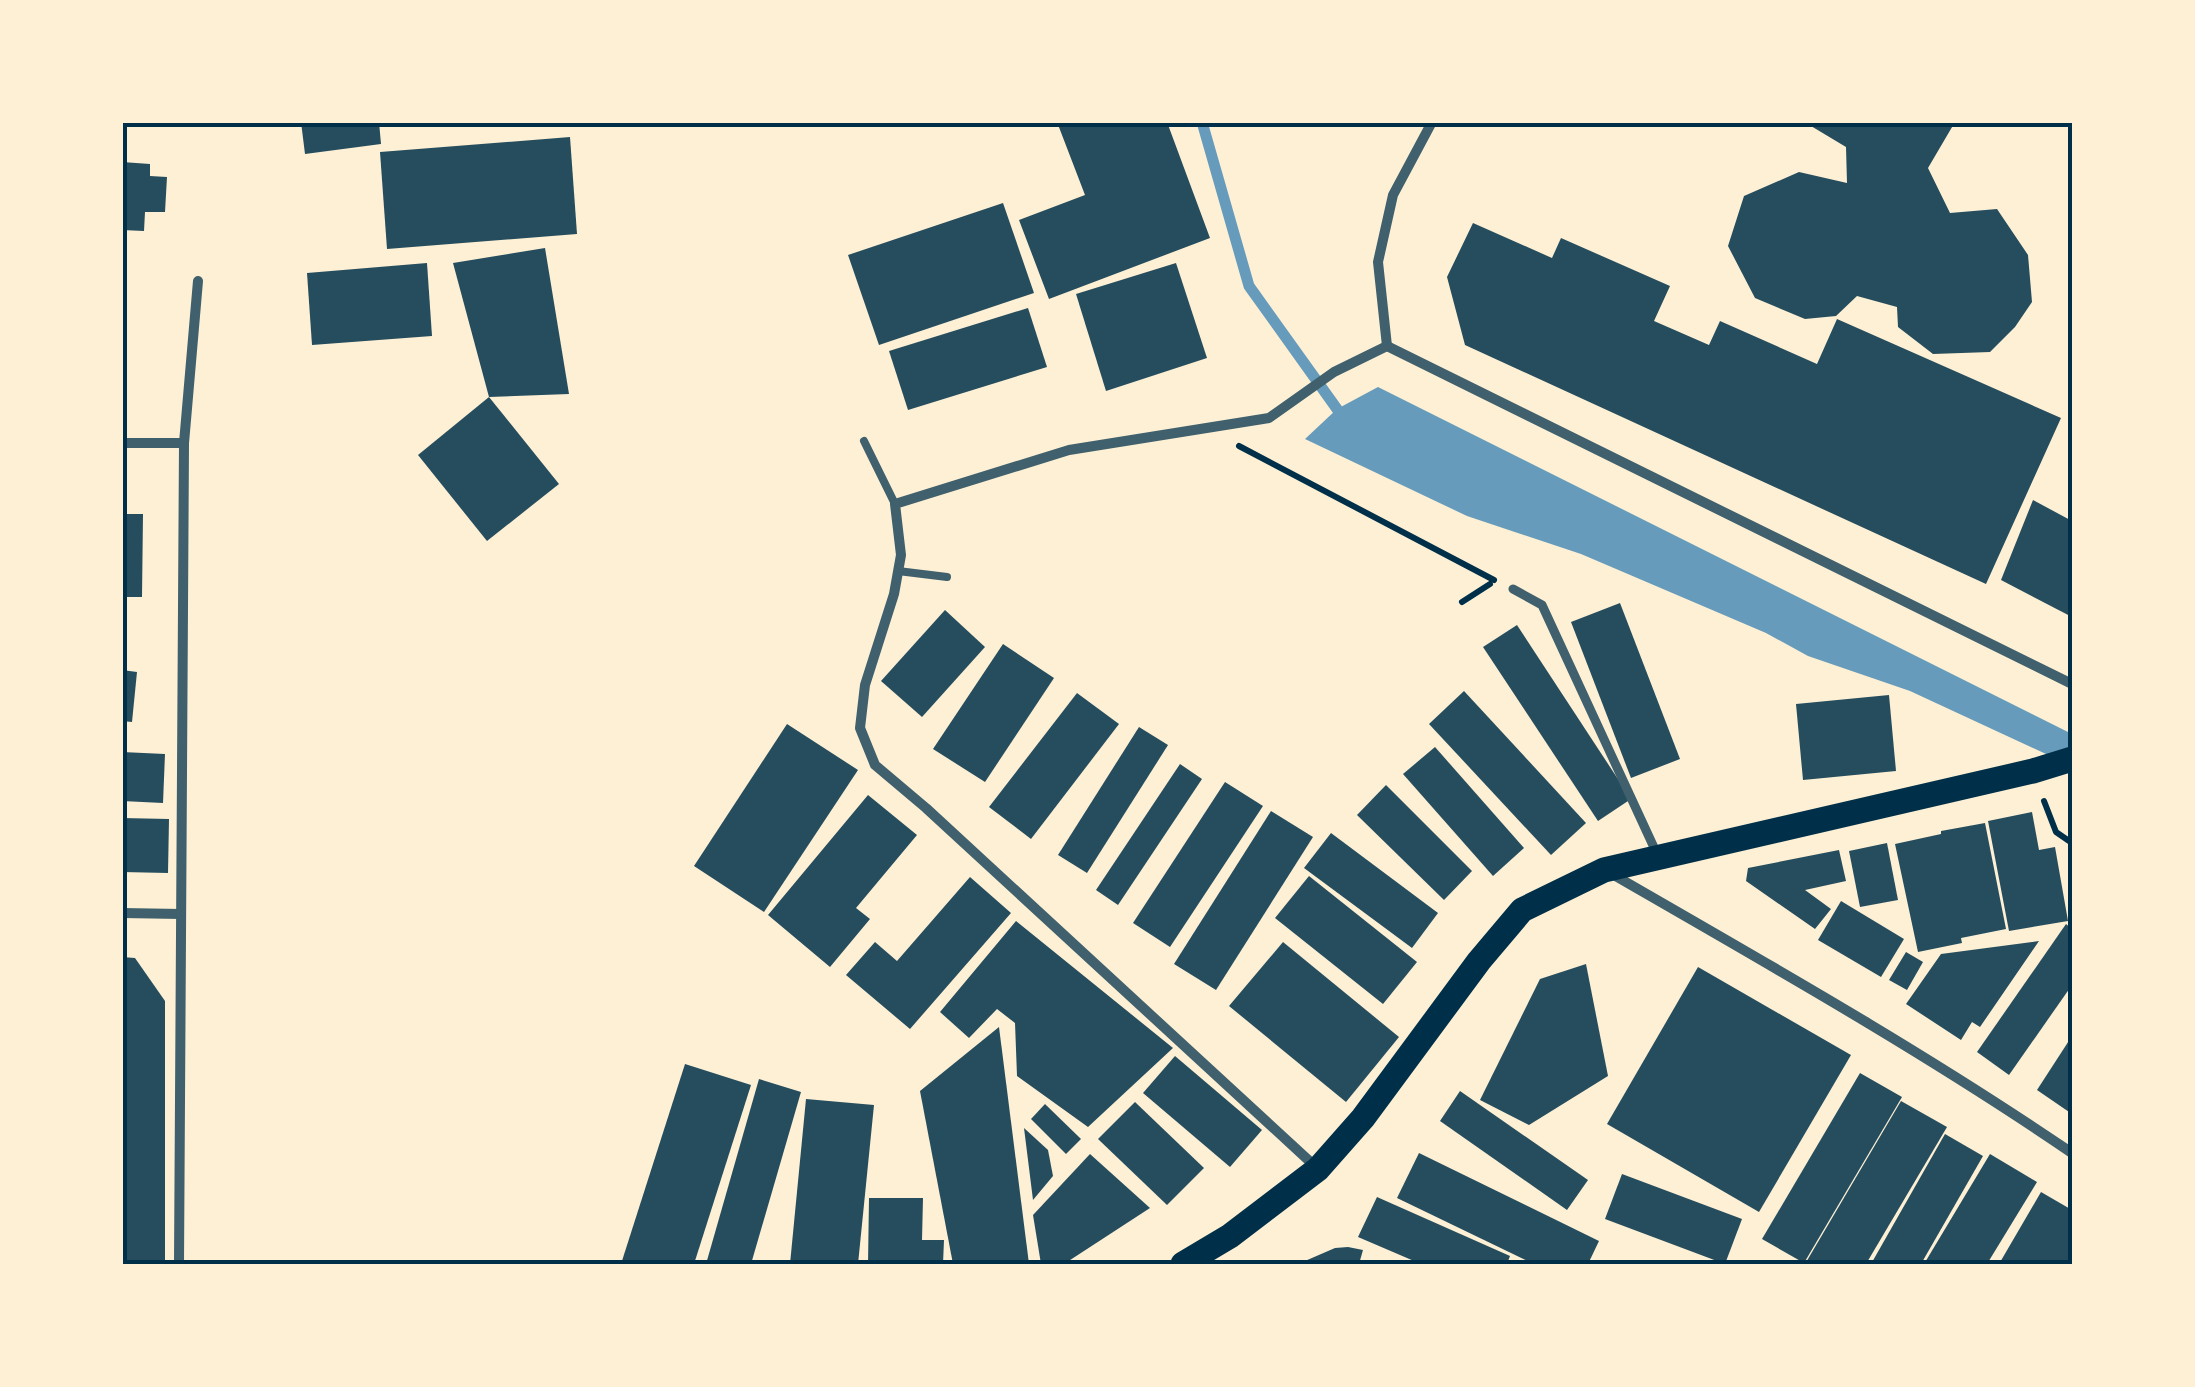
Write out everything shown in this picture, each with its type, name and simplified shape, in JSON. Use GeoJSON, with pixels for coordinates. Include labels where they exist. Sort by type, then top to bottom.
{"type":"FeatureCollection","features":[{"type":"Feature","properties":{"kind":"main road"},"geometry":{"type":"LineString","coordinates":[[1183,1264],[1230,1236],[1318,1169],[1363,1118],[1479,961],[1522,910],[1604,870],[2072,759]]}},
{"type":"Feature","properties":{"kind":"street"},"geometry":{"type":"LineString","coordinates":[[1388,346],[1378,262],[1394,195],[1432,122]]}},
{"type":"Feature","properties":{"kind":"street"},"geometry":{"type":"LineString","coordinates":[[180,1264],[184,443],[198,281]]}},
{"type":"Feature","properties":{"kind":"street"},"geometry":{"type":"LineString","coordinates":[[1318,1169],[875,765],[860,728],[865,685],[898,572],[895,504],[1069,450],[1269,418],[1334,372],[1388,346]]}},
{"type":"Feature","properties":{"kind":"street"},"geometry":{"type":"LineString","coordinates":[[1388,346],[2072,684]]}},
{"type":"Feature","properties":{"kind":"street"},"geometry":{"type":"LineString","coordinates":[[122,443],[184,443]]}},
{"type":"Feature","properties":{"kind":"street"},"geometry":{"type":"LineString","coordinates":[[1513,590],[1542,605],[1658,856]]}},
{"type":"Feature","properties":{"kind":"street"},"geometry":{"type":"LineString","coordinates":[[1604,870],[1854,1014],[1994,1100],[2072,1154]]}},
{"type":"Feature","properties":{"kind":"street"},"geometry":{"type":"LineString","coordinates":[[122,913],[181,914]]}},
{"type":"Feature","properties":{"kind":"lane"},"geometry":{"type":"LineString","coordinates":[[864,441],[895,504]]}},
{"type":"Feature","properties":{"kind":"lane"},"geometry":{"type":"LineString","coordinates":[[898,572],[947,576]]}},
{"type":"Feature","properties":{"kind":"path"},"geometry":{"type":"LineString","coordinates":[[1206,428],[1496,581],[1462,602]]}},
{"type":"Feature","properties":{"kind":"path"},"geometry":{"type":"LineString","coordinates":[[2033,771],[2056,832],[2072,843]]}},
{"type":"Feature","properties":{"kind":"water"},"geometry":{"type":"Polygon","coordinates":[[[1378,387],[2072,734],[2072,766],[1910,691],[1808,656],[1766,633],[1581,554],[1467,516],[1305,439],[1337,409],[1378,387]]]}},
{"type":"Feature","properties":{"kind":"building"},"geometry":{"type":"Polygon","coordinates":[[[301,122],[379,122],[381,144],[305,154],[301,122]]]}},
{"type":"Feature","properties":{"kind":"building"},"geometry":{"type":"Polygon","coordinates":[[[1057,122],[1167,122],[1210,238],[1049,299],[1019,220],[1085,195],[1057,122]]]}},
{"type":"Feature","properties":{"kind":"building"},"geometry":{"type":"Polygon","coordinates":[[[1811,122],[1955,122],[1928,168],[1950,213],[1997,209],[2028,255],[2032,302],[2015,327],[1990,352],[1933,354],[1898,327],[1897,307],[1857,296],[1836,316],[1805,319],[1755,298],[1728,246],[1744,196],[1799,172],[1847,183],[1846,147],[1811,126],[1811,122]]]}},
{"type":"Feature","properties":{"kind":"building"},"geometry":{"type":"Polygon","coordinates":[[[570,137],[577,234],[387,249],[380,152],[570,137]]]}},
{"type":"Feature","properties":{"kind":"building"},"geometry":{"type":"Polygon","coordinates":[[[122,162],[150,164],[150,176],[167,177],[165,212],[145,212],[144,231],[122,230],[122,162]]]}},
{"type":"Feature","properties":{"kind":"building"},"geometry":{"type":"Polygon","coordinates":[[[1003,203],[1034,293],[879,345],[848,255],[1003,203]]]}},
{"type":"Feature","properties":{"kind":"building"},"geometry":{"type":"Polygon","coordinates":[[[1473,223],[1552,258],[1561,238],[1670,286],[1654,321],[1709,345],[1720,321],[1817,364],[1837,319],[2061,418],[1986,584],[1465,345],[1447,277],[1473,223]]]}},
{"type":"Feature","properties":{"kind":"building"},"geometry":{"type":"Polygon","coordinates":[[[545,248],[569,394],[489,397],[453,263],[545,248]]]}},
{"type":"Feature","properties":{"kind":"building"},"geometry":{"type":"Polygon","coordinates":[[[427,263],[432,336],[312,345],[307,273],[427,263]]]}},
{"type":"Feature","properties":{"kind":"building"},"geometry":{"type":"Polygon","coordinates":[[[1176,263],[1207,358],[1106,391],[1076,294],[1176,263]]]}},
{"type":"Feature","properties":{"kind":"building"},"geometry":{"type":"Polygon","coordinates":[[[1028,308],[1047,367],[908,410],[889,351],[1028,308]]]}},
{"type":"Feature","properties":{"kind":"building"},"geometry":{"type":"Polygon","coordinates":[[[489,397],[559,484],[487,541],[418,455],[489,397]]]}},
{"type":"Feature","properties":{"kind":"building"},"geometry":{"type":"Polygon","coordinates":[[[2033,500],[2072,521],[2072,617],[2001,580],[2033,500]]]}},
{"type":"Feature","properties":{"kind":"building"},"geometry":{"type":"Polygon","coordinates":[[[122,514],[143,514],[142,597],[126,597],[126,625],[122,625],[122,514]]]}},
{"type":"Feature","properties":{"kind":"building"},"geometry":{"type":"Polygon","coordinates":[[[1620,603],[1680,759],[1631,778],[1571,622],[1620,603]]]}},
{"type":"Feature","properties":{"kind":"building"},"geometry":{"type":"Polygon","coordinates":[[[945,610],[985,647],[922,717],[881,681],[945,610]]]}},
{"type":"Feature","properties":{"kind":"building"},"geometry":{"type":"Polygon","coordinates":[[[1517,625],[1631,799],[1598,821],[1483,647],[1517,625]]]}},
{"type":"Feature","properties":{"kind":"building"},"geometry":{"type":"Polygon","coordinates":[[[1003,644],[1054,678],[985,782],[933,749],[1003,644]]]}},
{"type":"Feature","properties":{"kind":"building"},"geometry":{"type":"Polygon","coordinates":[[[122,670],[137,672],[132,722],[122,721],[122,670]]]}},
{"type":"Feature","properties":{"kind":"building"},"geometry":{"type":"Polygon","coordinates":[[[1464,691],[1586,823],[1551,855],[1429,724],[1464,691]]]}},
{"type":"Feature","properties":{"kind":"building"},"geometry":{"type":"Polygon","coordinates":[[[1077,693],[1119,724],[1031,839],[989,807],[1077,693]]]}},
{"type":"Feature","properties":{"kind":"building"},"geometry":{"type":"Polygon","coordinates":[[[1889,695],[1896,771],[1803,780],[1796,704],[1889,695]]]}},
{"type":"Feature","properties":{"kind":"building"},"geometry":{"type":"Polygon","coordinates":[[[787,724],[858,770],[764,912],[694,866],[787,724]]]}},
{"type":"Feature","properties":{"kind":"building"},"geometry":{"type":"Polygon","coordinates":[[[1139,727],[1168,745],[1087,873],[1058,855],[1139,727]]]}},
{"type":"Feature","properties":{"kind":"building"},"geometry":{"type":"Polygon","coordinates":[[[1435,747],[1524,848],[1493,876],[1403,774],[1435,747]]]}},
{"type":"Feature","properties":{"kind":"building"},"geometry":{"type":"Polygon","coordinates":[[[122,752],[165,754],[163,803],[122,801],[122,752]]]}},
{"type":"Feature","properties":{"kind":"building"},"geometry":{"type":"Polygon","coordinates":[[[1180,764],[1202,779],[1118,905],[1096,890],[1180,764]]]}},
{"type":"Feature","properties":{"kind":"building"},"geometry":{"type":"Polygon","coordinates":[[[1225,782],[1263,806],[1170,947],[1133,923],[1225,782]]]}},
{"type":"Feature","properties":{"kind":"building"},"geometry":{"type":"Polygon","coordinates":[[[1386,785],[1472,871],[1444,900],[1357,815],[1386,785]]]}},
{"type":"Feature","properties":{"kind":"building"},"geometry":{"type":"Polygon","coordinates":[[[868,795],[917,835],[856,908],[870,919],[830,967],[768,915],[868,795]]]}},
{"type":"Feature","properties":{"kind":"building"},"geometry":{"type":"Polygon","coordinates":[[[1271,811],[1313,837],[1216,990],[1174,964],[1271,811]]]}},
{"type":"Feature","properties":{"kind":"building"},"geometry":{"type":"Polygon","coordinates":[[[2032,812],[2039,850],[2055,847],[2068,921],[2009,931],[1988,821],[2032,812]]]}},
{"type":"Feature","properties":{"kind":"building"},"geometry":{"type":"Polygon","coordinates":[[[122,818],[169,819],[168,873],[122,872],[122,818]]]}},
{"type":"Feature","properties":{"kind":"building"},"geometry":{"type":"Polygon","coordinates":[[[1985,823],[2006,929],[1918,952],[1895,844],[1985,823]]]}},
{"type":"Feature","properties":{"kind":"building"},"geometry":{"type":"Polygon","coordinates":[[[1331,833],[1438,913],[1412,948],[1304,868],[1331,833]]]}},
{"type":"Feature","properties":{"kind":"building"},"geometry":{"type":"Polygon","coordinates":[[[1887,843],[1898,900],[1860,907],[1849,851],[1887,843]]]}},
{"type":"Feature","properties":{"kind":"building"},"geometry":{"type":"Polygon","coordinates":[[[1839,850],[1846,881],[1805,890],[1831,909],[1815,929],[1746,881],[1748,868],[1839,850]]]}},
{"type":"Feature","properties":{"kind":"building"},"geometry":{"type":"Polygon","coordinates":[[[1309,876],[1417,962],[1383,1004],[1275,918],[1309,876]]]}},
{"type":"Feature","properties":{"kind":"building"},"geometry":{"type":"Polygon","coordinates":[[[970,877],[1011,913],[910,1029],[846,975],[875,942],[897,961],[970,877]]]}},
{"type":"Feature","properties":{"kind":"building"},"geometry":{"type":"Polygon","coordinates":[[[1841,901],[1904,939],[1881,977],[1818,940],[1841,901]]]}},
{"type":"Feature","properties":{"kind":"building"},"geometry":{"type":"Polygon","coordinates":[[[1016,921],[1173,1048],[1088,1127],[1017,1076],[1015,1023],[997,1009],[969,1038],[940,1012],[1016,921]]]}},
{"type":"Feature","properties":{"kind":"building"},"geometry":{"type":"Polygon","coordinates":[[[2066,924],[2072,929],[2072,985],[2009,1075],[1977,1052],[2066,924]]]}},
{"type":"Feature","properties":{"kind":"building"},"geometry":{"type":"Polygon","coordinates":[[[2039,941],[1980,1027],[1972,1022],[1961,1040],[1906,1004],[1941,954],[2039,941]]]}},
{"type":"Feature","properties":{"kind":"building"},"geometry":{"type":"Polygon","coordinates":[[[1283,942],[1399,1037],[1346,1102],[1229,1006],[1283,942]]]}},
{"type":"Feature","properties":{"kind":"building"},"geometry":{"type":"Polygon","coordinates":[[[1906,952],[1923,962],[1907,990],[1889,980],[1906,952]]]}},
{"type":"Feature","properties":{"kind":"building"},"geometry":{"type":"Polygon","coordinates":[[[122,957],[135,958],[165,1001],[165,1264],[122,1264],[122,957]]]}},
{"type":"Feature","properties":{"kind":"building"},"geometry":{"type":"Polygon","coordinates":[[[1586,964],[1608,1076],[1529,1125],[1480,1100],[1540,979],[1586,964]]]}},
{"type":"Feature","properties":{"kind":"building"},"geometry":{"type":"Polygon","coordinates":[[[1698,967],[1851,1055],[1759,1212],[1607,1124],[1698,967]]]}},
{"type":"Feature","properties":{"kind":"building"},"geometry":{"type":"Polygon","coordinates":[[[999,1027],[1029,1264],[953,1264],[920,1091],[999,1027]]]}},
{"type":"Feature","properties":{"kind":"building"},"geometry":{"type":"Polygon","coordinates":[[[2072,1036],[2072,1114],[2037,1090],[2072,1036]]]}},
{"type":"Feature","properties":{"kind":"building"},"geometry":{"type":"Polygon","coordinates":[[[1175,1056],[1262,1130],[1230,1167],[1143,1093],[1175,1056]]]}},
{"type":"Feature","properties":{"kind":"building"},"geometry":{"type":"Polygon","coordinates":[[[685,1064],[751,1085],[694,1264],[621,1264],[685,1064]]]}},
{"type":"Feature","properties":{"kind":"building"},"geometry":{"type":"Polygon","coordinates":[[[1860,1073],[1902,1097],[1804,1263],[1762,1239],[1860,1073]]]}},
{"type":"Feature","properties":{"kind":"building"},"geometry":{"type":"Polygon","coordinates":[[[759,1079],[801,1092],[751,1264],[706,1264],[759,1079]]]}},
{"type":"Feature","properties":{"kind":"building"},"geometry":{"type":"Polygon","coordinates":[[[1460,1091],[1588,1180],[1567,1210],[1440,1121],[1460,1091]]]}},
{"type":"Feature","properties":{"kind":"building"},"geometry":{"type":"Polygon","coordinates":[[[806,1099],[874,1105],[858,1264],[790,1264],[806,1099]]]}},
{"type":"Feature","properties":{"kind":"building"},"geometry":{"type":"Polygon","coordinates":[[[1901,1101],[1947,1127],[1866,1264],[1805,1264],[1901,1101]]]}},
{"type":"Feature","properties":{"kind":"building"},"geometry":{"type":"Polygon","coordinates":[[[1135,1102],[1204,1168],[1167,1205],[1098,1139],[1135,1102]]]}},
{"type":"Feature","properties":{"kind":"building"},"geometry":{"type":"Polygon","coordinates":[[[1045,1104],[1081,1139],[1066,1154],[1031,1119],[1045,1104]]]}},
{"type":"Feature","properties":{"kind":"building"},"geometry":{"type":"Polygon","coordinates":[[[1024,1128],[1048,1150],[1053,1176],[1033,1200],[1024,1128]]]}},
{"type":"Feature","properties":{"kind":"building"},"geometry":{"type":"Polygon","coordinates":[[[1945,1134],[1983,1156],[1921,1264],[1871,1264],[1945,1134]]]}},
{"type":"Feature","properties":{"kind":"building"},"geometry":{"type":"Polygon","coordinates":[[[1419,1153],[1599,1241],[1588,1264],[1534,1264],[1397,1198],[1419,1153]]]}},
{"type":"Feature","properties":{"kind":"building"},"geometry":{"type":"Polygon","coordinates":[[[1090,1154],[1150,1208],[1064,1264],[1041,1264],[1033,1215],[1090,1154]]]}},
{"type":"Feature","properties":{"kind":"building"},"geometry":{"type":"Polygon","coordinates":[[[1990,1154],[2037,1182],[1987,1264],[1924,1264],[1990,1154]]]}},
{"type":"Feature","properties":{"kind":"building"},"geometry":{"type":"Polygon","coordinates":[[[1622,1174],[1742,1219],[1725,1264],[1605,1219],[1622,1174]]]}},
{"type":"Feature","properties":{"kind":"building"},"geometry":{"type":"Polygon","coordinates":[[[2041,1192],[2072,1210],[2072,1264],[1999,1264],[2041,1192]]]}},
{"type":"Feature","properties":{"kind":"building"},"geometry":{"type":"Polygon","coordinates":[[[1377,1197],[1510,1256],[1507,1264],[1421,1264],[1358,1237],[1377,1197]]]}},
{"type":"Feature","properties":{"kind":"building"},"geometry":{"type":"Polygon","coordinates":[[[869,1198],[923,1198],[922,1240],[944,1240],[943,1264],[868,1264],[869,1198]]]}},
{"type":"Feature","properties":{"kind":"building"},"geometry":{"type":"Polygon","coordinates":[[[1335,1248],[1363,1250],[1359,1264],[1298,1264],[1335,1248]]]}},
{"type":"Feature","properties":{"kind":"waterway"},"geometry":{"type":"LineString","coordinates":[[1202,122],[1249,286],[1337,409]]}}]}
